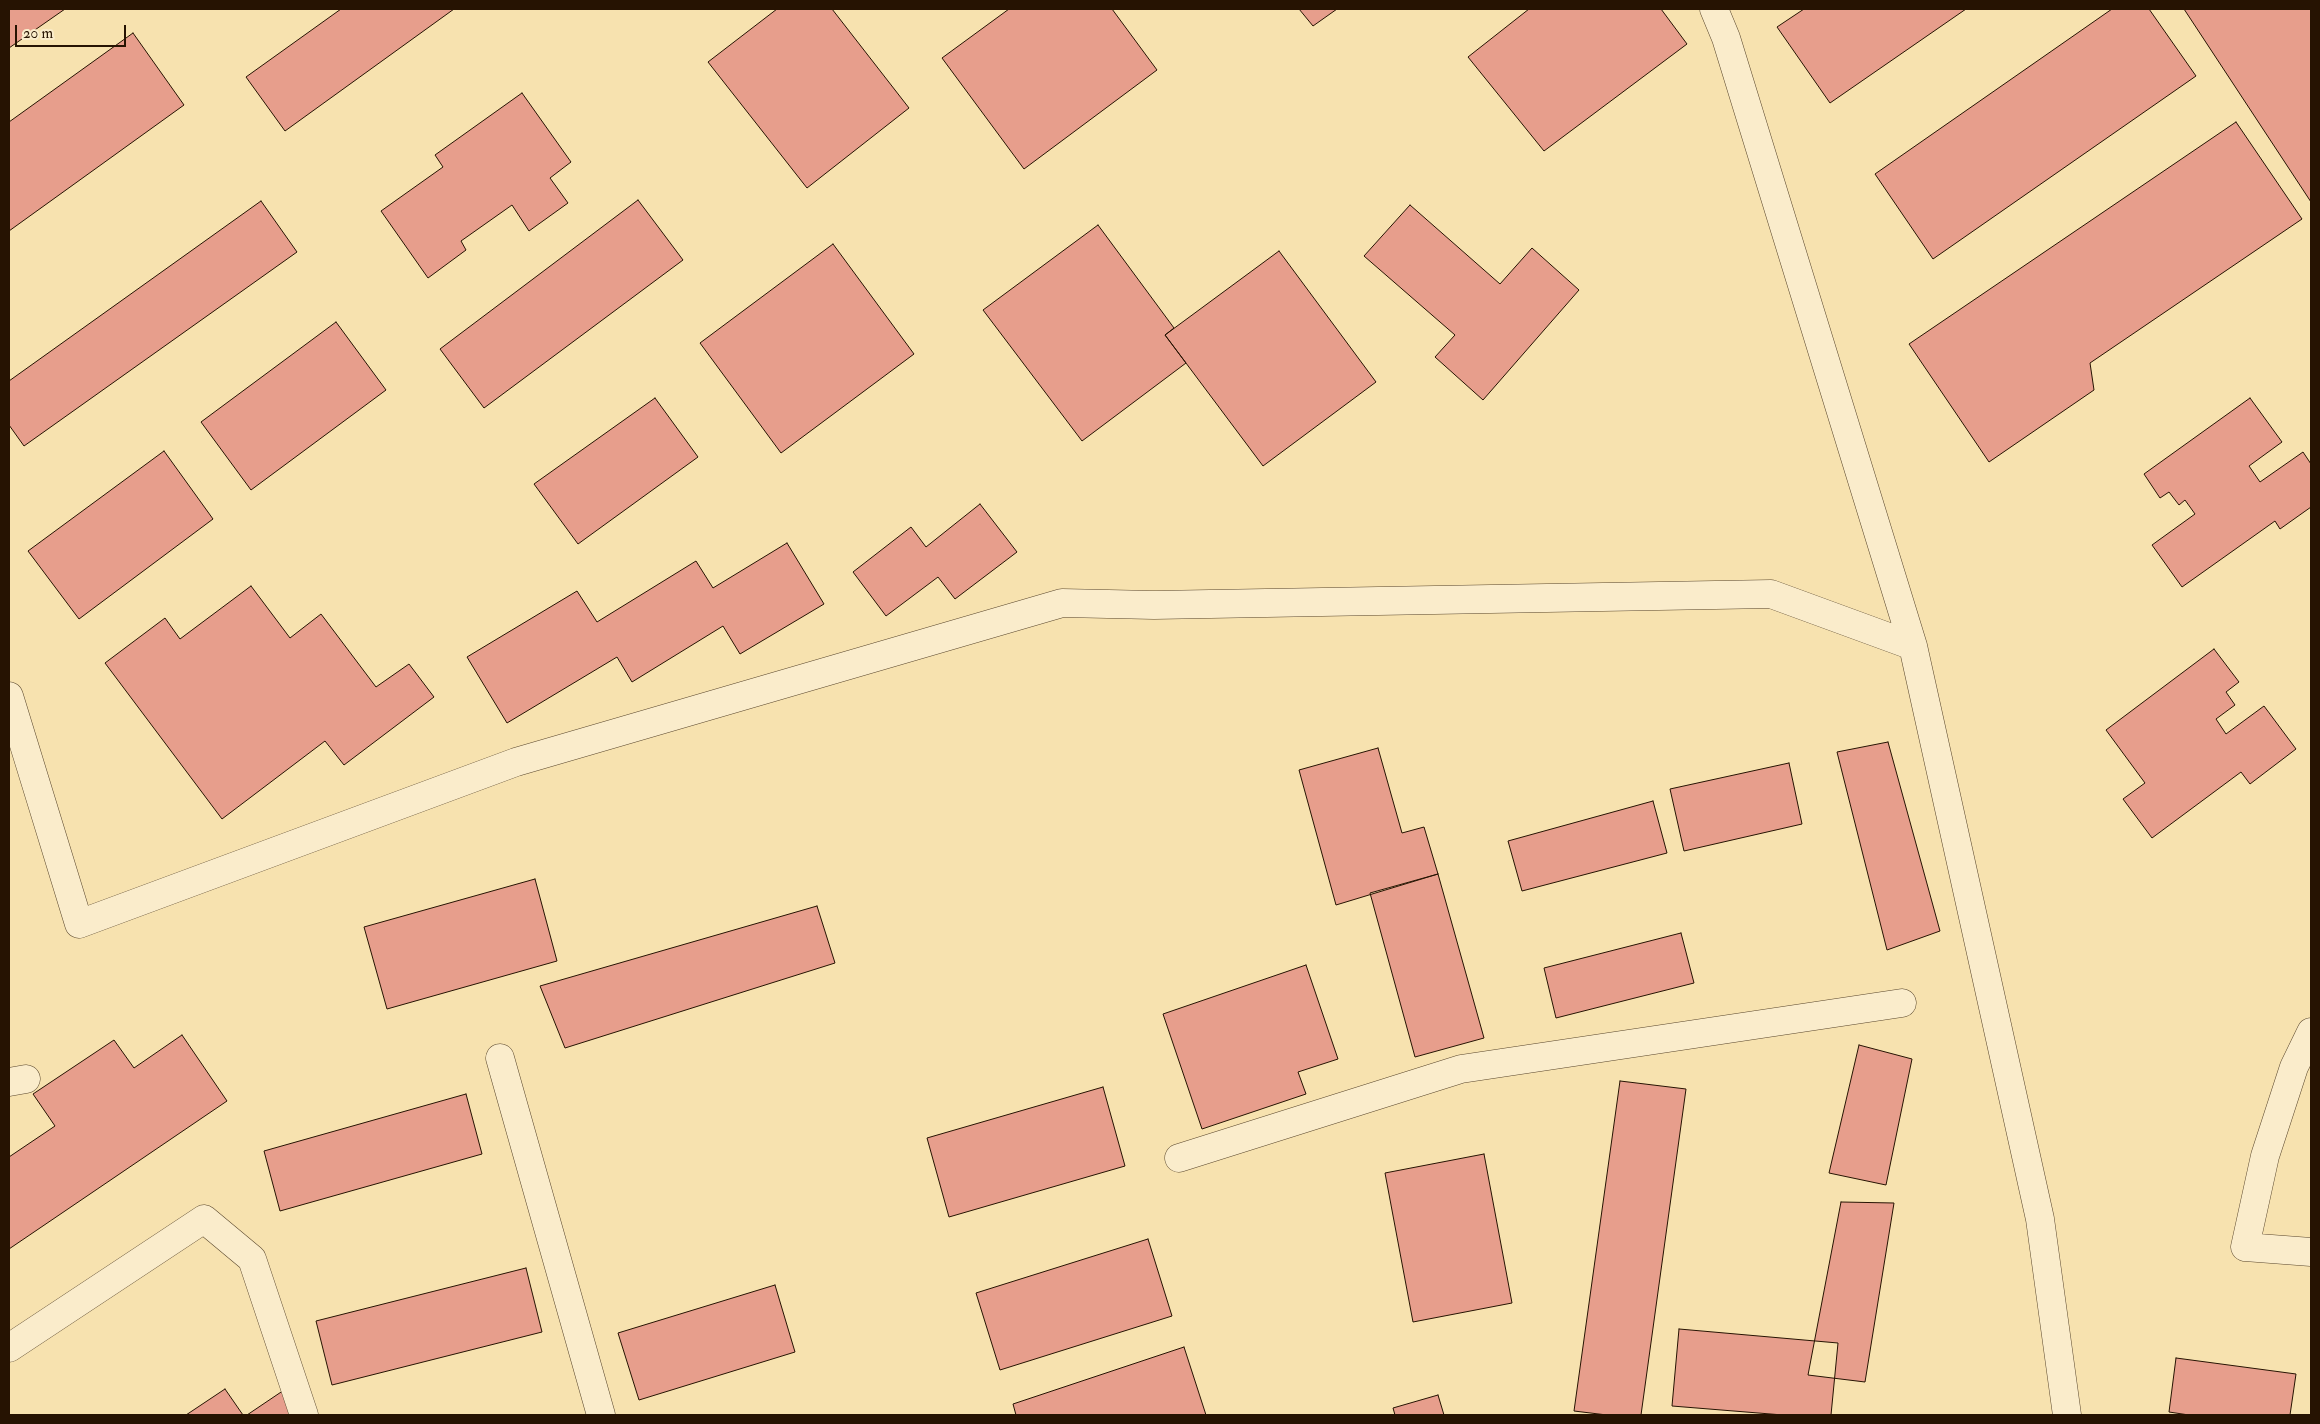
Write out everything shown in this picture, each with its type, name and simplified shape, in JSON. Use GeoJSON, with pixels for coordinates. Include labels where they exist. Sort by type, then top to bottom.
{"type":"FeatureCollection","features":[{"type":"Feature","properties":{"kind":"street"},"geometry":{"type":"LineString","coordinates":[[1714,9],[1729,48],[1913,646],[2040,1219],[2067,1415]]}},
{"type":"Feature","properties":{"kind":"street"},"geometry":{"type":"LineString","coordinates":[[9,696],[79,924],[516,762],[1062,603],[1154,605],[1771,594],[1913,646]]}},
{"type":"Feature","properties":{"kind":"street"},"geometry":{"type":"LineString","coordinates":[[1179,1158],[1461,1069],[1902,1003]]}},
{"type":"Feature","properties":{"kind":"street"},"geometry":{"type":"LineString","coordinates":[[2311,1032],[2294,1067],[2265,1156],[2244,1247],[2311,1252]]}},
{"type":"Feature","properties":{"kind":"street"},"geometry":{"type":"LineString","coordinates":[[500,1058],[601,1415]]}},
{"type":"Feature","properties":{"kind":"street"},"geometry":{"type":"LineString","coordinates":[[9,1348],[204,1218],[252,1259],[304,1415]]}},
{"type":"Feature","properties":{"kind":"building"},"geometry":{"type":"Polygon","coordinates":[[[9,9],[65,9],[9,48],[9,9]]]}},
{"type":"Feature","properties":{"kind":"building"},"geometry":{"type":"Polygon","coordinates":[[[341,9],[454,9],[285,131],[246,77],[341,9]]]}},
{"type":"Feature","properties":{"kind":"building"},"geometry":{"type":"Polygon","coordinates":[[[777,9],[832,9],[909,108],[807,188],[708,62],[777,9]]]}},
{"type":"Feature","properties":{"kind":"building"},"geometry":{"type":"Polygon","coordinates":[[[1009,9],[1112,9],[1157,70],[1024,169],[942,58],[1009,9]]]}},
{"type":"Feature","properties":{"kind":"building"},"geometry":{"type":"Polygon","coordinates":[[[1299,9],[1337,9],[1313,26],[1299,9]]]}},
{"type":"Feature","properties":{"kind":"building"},"geometry":{"type":"Polygon","coordinates":[[[1529,9],[1661,9],[1687,44],[1544,151],[1468,57],[1529,9]]]}},
{"type":"Feature","properties":{"kind":"building"},"geometry":{"type":"Polygon","coordinates":[[[1804,9],[1966,9],[1830,103],[1777,27],[1804,9]]]}},
{"type":"Feature","properties":{"kind":"building"},"geometry":{"type":"Polygon","coordinates":[[[2112,9],[2149,9],[2196,76],[1933,259],[1875,174],[2112,9]]]}},
{"type":"Feature","properties":{"kind":"building"},"geometry":{"type":"Polygon","coordinates":[[[2184,9],[2311,9],[2311,202],[2184,9]]]}},
{"type":"Feature","properties":{"kind":"building"},"geometry":{"type":"Polygon","coordinates":[[[133,33],[184,105],[9,231],[9,122],[133,33]]]}},
{"type":"Feature","properties":{"kind":"building"},"geometry":{"type":"Polygon","coordinates":[[[522,93],[571,162],[550,178],[568,203],[529,231],[512,205],[461,241],[466,250],[428,278],[381,211],[443,167],[435,155],[522,93]]]}},
{"type":"Feature","properties":{"kind":"building"},"geometry":{"type":"Polygon","coordinates":[[[2236,122],[2302,219],[2090,363],[2094,390],[1989,462],[1909,344],[2236,122]]]}},
{"type":"Feature","properties":{"kind":"building"},"geometry":{"type":"Polygon","coordinates":[[[638,200],[683,260],[484,408],[440,349],[638,200]]]}},
{"type":"Feature","properties":{"kind":"building"},"geometry":{"type":"Polygon","coordinates":[[[261,201],[297,252],[24,446],[9,425],[9,381],[261,201]]]}},
{"type":"Feature","properties":{"kind":"building"},"geometry":{"type":"Polygon","coordinates":[[[1410,205],[1500,284],[1532,248],[1579,290],[1483,400],[1435,357],[1455,335],[1364,256],[1410,205]]]}},
{"type":"Feature","properties":{"kind":"building"},"geometry":{"type":"Polygon","coordinates":[[[1098,225],[1174,328],[1165,335],[1186,363],[1082,441],[983,310],[1098,225]]]}},
{"type":"Feature","properties":{"kind":"building"},"geometry":{"type":"Polygon","coordinates":[[[833,244],[914,354],[781,453],[700,343],[833,244]]]}},
{"type":"Feature","properties":{"kind":"building"},"geometry":{"type":"Polygon","coordinates":[[[1279,251],[1376,382],[1263,466],[1165,335],[1279,251]]]}},
{"type":"Feature","properties":{"kind":"building"},"geometry":{"type":"Polygon","coordinates":[[[336,322],[386,390],[251,490],[201,422],[336,322]]]}},
{"type":"Feature","properties":{"kind":"building"},"geometry":{"type":"Polygon","coordinates":[[[655,398],[698,457],[578,544],[534,484],[655,398]]]}},
{"type":"Feature","properties":{"kind":"building"},"geometry":{"type":"Polygon","coordinates":[[[2250,398],[2282,442],[2249,466],[2260,482],[2303,452],[2311,464],[2311,507],[2280,529],[2275,521],[2182,587],[2152,545],[2195,514],[2185,500],[2179,505],[2169,492],[2160,498],[2144,474],[2250,398]]]}},
{"type":"Feature","properties":{"kind":"building"},"geometry":{"type":"Polygon","coordinates":[[[164,451],[213,519],[79,619],[28,551],[164,451]]]}},
{"type":"Feature","properties":{"kind":"building"},"geometry":{"type":"Polygon","coordinates":[[[980,504],[1017,552],[955,599],[938,577],[886,616],[853,572],[911,527],[926,547],[980,504]]]}},
{"type":"Feature","properties":{"kind":"building"},"geometry":{"type":"Polygon","coordinates":[[[787,543],[824,604],[740,654],[723,626],[632,682],[617,657],[507,723],[467,657],[577,591],[597,622],[696,561],[713,588],[787,543]]]}},
{"type":"Feature","properties":{"kind":"building"},"geometry":{"type":"Polygon","coordinates":[[[251,586],[290,638],[321,614],[376,687],[409,664],[434,697],[344,765],[325,741],[222,819],[105,663],[165,618],[180,639],[251,586]]]}},
{"type":"Feature","properties":{"kind":"building"},"geometry":{"type":"Polygon","coordinates":[[[2214,649],[2239,682],[2226,692],[2235,705],[2216,719],[2226,734],[2264,706],[2296,749],[2250,784],[2241,772],[2152,838],[2123,799],[2145,783],[2106,730],[2214,649]]]}},
{"type":"Feature","properties":{"kind":"building"},"geometry":{"type":"Polygon","coordinates":[[[1888,742],[1940,931],[1887,950],[1837,752],[1888,742]]]}},
{"type":"Feature","properties":{"kind":"building"},"geometry":{"type":"Polygon","coordinates":[[[1378,748],[1402,833],[1424,827],[1438,874],[1336,905],[1299,770],[1378,748]]]}},
{"type":"Feature","properties":{"kind":"building"},"geometry":{"type":"Polygon","coordinates":[[[1789,763],[1802,824],[1684,851],[1670,789],[1789,763]]]}},
{"type":"Feature","properties":{"kind":"building"},"geometry":{"type":"Polygon","coordinates":[[[1653,801],[1667,853],[1522,891],[1508,841],[1653,801]]]}},
{"type":"Feature","properties":{"kind":"building"},"geometry":{"type":"Polygon","coordinates":[[[1438,874],[1484,1038],[1415,1057],[1370,893],[1438,874]]]}},
{"type":"Feature","properties":{"kind":"building"},"geometry":{"type":"Polygon","coordinates":[[[535,879],[557,961],[387,1009],[364,927],[535,879]]]}},
{"type":"Feature","properties":{"kind":"building"},"geometry":{"type":"Polygon","coordinates":[[[817,906],[835,963],[565,1048],[540,986],[817,906]]]}},
{"type":"Feature","properties":{"kind":"building"},"geometry":{"type":"Polygon","coordinates":[[[1681,933],[1694,983],[1556,1018],[1544,968],[1681,933]]]}},
{"type":"Feature","properties":{"kind":"building"},"geometry":{"type":"Polygon","coordinates":[[[1306,965],[1338,1059],[1298,1072],[1306,1094],[1202,1129],[1163,1014],[1306,965]]]}},
{"type":"Feature","properties":{"kind":"building"},"geometry":{"type":"Polygon","coordinates":[[[182,1035],[227,1101],[9,1249],[9,1157],[55,1126],[33,1094],[114,1040],[134,1068],[182,1035]]]}},
{"type":"Feature","properties":{"kind":"building"},"geometry":{"type":"Polygon","coordinates":[[[1859,1045],[1912,1059],[1886,1185],[1829,1173],[1859,1045]]]}},
{"type":"Feature","properties":{"kind":"building"},"geometry":{"type":"Polygon","coordinates":[[[1620,1081],[1686,1089],[1641,1415],[1607,1415],[1574,1411],[1620,1081]]]}},
{"type":"Feature","properties":{"kind":"building"},"geometry":{"type":"Polygon","coordinates":[[[1103,1087],[1125,1166],[949,1217],[927,1138],[1103,1087]]]}},
{"type":"Feature","properties":{"kind":"building"},"geometry":{"type":"Polygon","coordinates":[[[466,1094],[482,1154],[280,1211],[264,1151],[466,1094]]]}},
{"type":"Feature","properties":{"kind":"building"},"geometry":{"type":"Polygon","coordinates":[[[1484,1154],[1512,1303],[1413,1322],[1385,1173],[1484,1154]]]}},
{"type":"Feature","properties":{"kind":"building"},"geometry":{"type":"Polygon","coordinates":[[[1841,1202],[1894,1203],[1865,1382],[1808,1375],[1841,1202]]]}},
{"type":"Feature","properties":{"kind":"building"},"geometry":{"type":"Polygon","coordinates":[[[1148,1239],[1172,1316],[1000,1370],[976,1293],[1148,1239]]]}},
{"type":"Feature","properties":{"kind":"building"},"geometry":{"type":"Polygon","coordinates":[[[526,1268],[542,1332],[332,1385],[316,1321],[526,1268]]]}},
{"type":"Feature","properties":{"kind":"building"},"geometry":{"type":"Polygon","coordinates":[[[775,1285],[795,1352],[639,1400],[618,1333],[775,1285]]]}},
{"type":"Feature","properties":{"kind":"building"},"geometry":{"type":"Polygon","coordinates":[[[1679,1329],[1838,1343],[1831,1415],[1783,1415],[1672,1406],[1679,1329]]]}},
{"type":"Feature","properties":{"kind":"building"},"geometry":{"type":"Polygon","coordinates":[[[1184,1347],[1206,1415],[1016,1415],[1013,1404],[1184,1347]]]}},
{"type":"Feature","properties":{"kind":"building"},"geometry":{"type":"Polygon","coordinates":[[[2176,1358],[2296,1374],[2290,1415],[2189,1415],[2169,1412],[2176,1358]]]}},
{"type":"Feature","properties":{"kind":"building"},"geometry":{"type":"Polygon","coordinates":[[[293,1384],[314,1415],[247,1415],[293,1384]]]}},
{"type":"Feature","properties":{"kind":"building"},"geometry":{"type":"Polygon","coordinates":[[[225,1389],[243,1415],[186,1415],[225,1389]]]}},
{"type":"Feature","properties":{"kind":"building"},"geometry":{"type":"Polygon","coordinates":[[[1438,1395],[1444,1415],[1395,1415],[1393,1408],[1438,1395]]]}}]}
